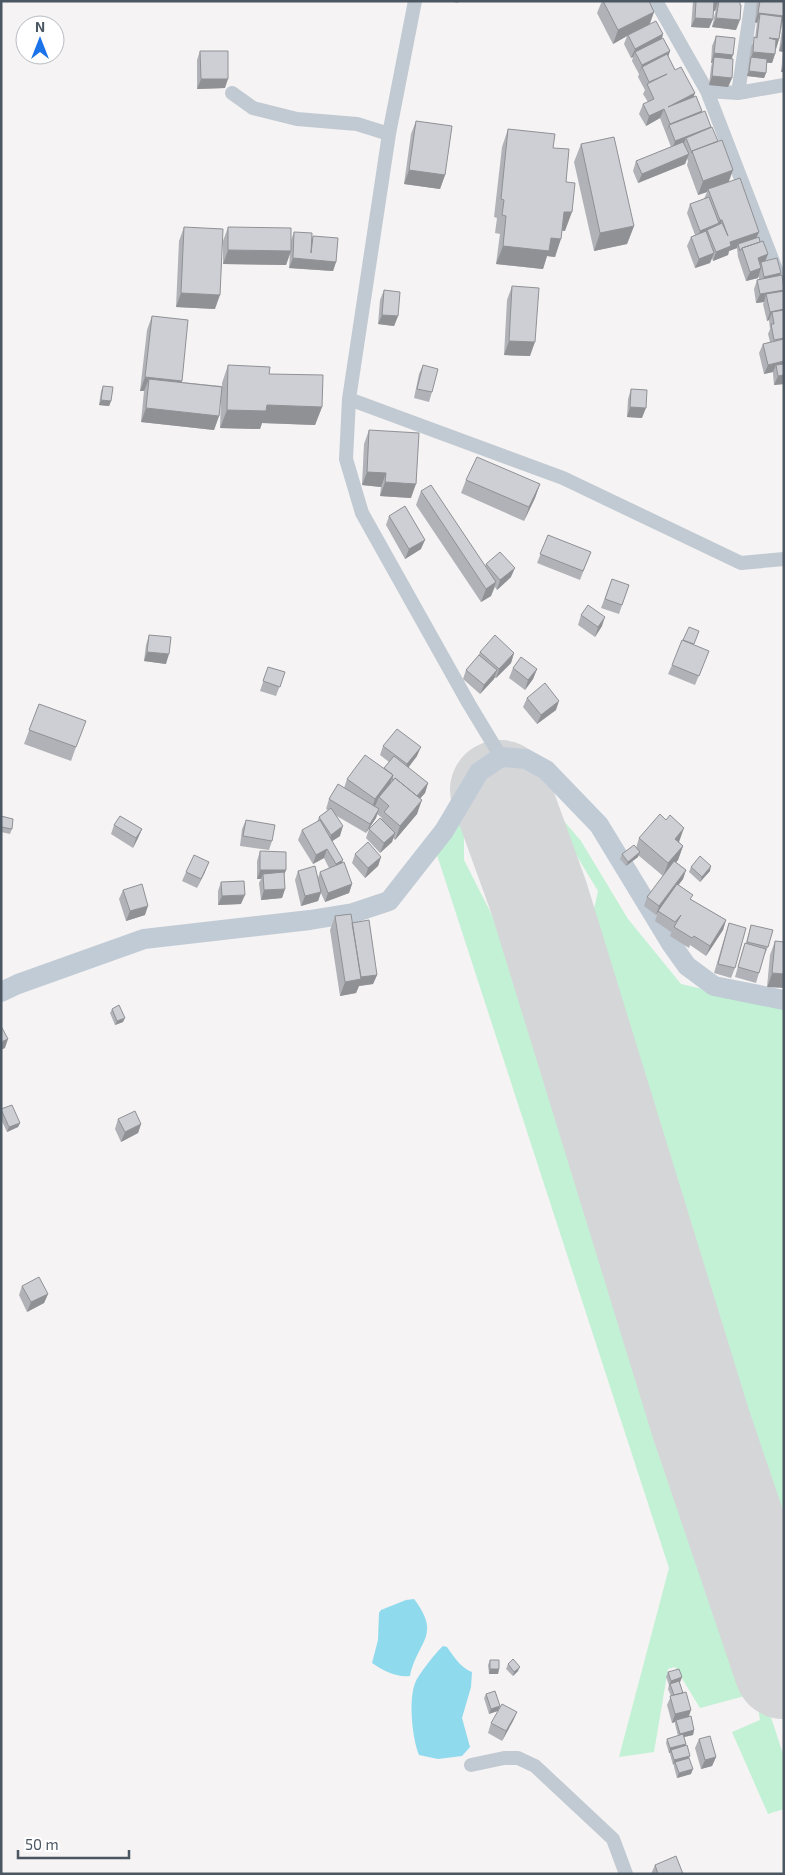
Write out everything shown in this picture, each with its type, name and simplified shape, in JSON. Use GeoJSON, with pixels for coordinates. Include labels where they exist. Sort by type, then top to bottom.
{"type":"FeatureCollection","features":[{"type":"Feature","properties":{"kind":"main road"},"geometry":{"type":"LineString","coordinates":[[1,992],[18,984],[144,939],[310,920],[353,913],[389,901],[444,831],[480,772],[501,756],[526,759],[546,770],[599,825],[672,945],[687,966],[714,986],[784,1000]]}},
{"type":"Feature","properties":{"kind":"street"},"geometry":{"type":"LineString","coordinates":[[415,1],[389,134],[349,399],[346,459],[362,513],[469,704],[501,756]]}},
{"type":"Feature","properties":{"kind":"street"},"geometry":{"type":"LineString","coordinates":[[656,1],[707,91],[784,290]]}},
{"type":"Feature","properties":{"kind":"street"},"geometry":{"type":"LineString","coordinates":[[738,93],[752,1]]}},
{"type":"Feature","properties":{"kind":"street"},"geometry":{"type":"LineString","coordinates":[[707,91],[738,93],[784,85]]}},
{"type":"Feature","properties":{"kind":"street"},"geometry":{"type":"LineString","coordinates":[[232,92],[253,108],[298,119],[357,124],[389,134]]}},
{"type":"Feature","properties":{"kind":"street"},"geometry":{"type":"LineString","coordinates":[[349,399],[562,478],[741,563],[784,559]]}},
{"type":"Feature","properties":{"kind":"street"},"geometry":{"type":"LineString","coordinates":[[471,1765],[504,1758],[518,1758],[535,1766],[613,1839],[626,1874]]}},
{"type":"Feature","properties":{"kind":"green space"},"geometry":{"type":"Polygon","coordinates":[[[500,779],[528,787],[552,807],[581,841],[628,919],[681,984],[784,1008],[784,1581],[583,959],[598,891],[552,815],[514,785],[488,785],[475,804],[464,831],[464,860],[523,976],[531,985],[784,1757],[784,1809],[768,1814],[732,1732],[760,1720],[756,1693],[700,1708],[675,1667],[668,1669],[654,1752],[619,1757],[669,1568],[437,855],[479,783],[500,779]]]}},
{"type":"Feature","properties":{"kind":"water"},"geometry":{"type":"Polygon","coordinates":[[[414,1599],[422,1611],[426,1622],[426,1638],[410,1676],[395,1675],[372,1663],[378,1640],[379,1613],[381,1610],[406,1600],[414,1599]]]}},
{"type":"Feature","properties":{"kind":"water"},"geometry":{"type":"Polygon","coordinates":[[[443,1646],[447,1647],[461,1665],[472,1672],[471,1687],[462,1718],[470,1747],[462,1756],[438,1759],[419,1755],[413,1728],[412,1697],[416,1681],[443,1646]]]}},
{"type":"Feature","properties":{"kind":"building"},"geometry":{"type":"Polygon","coordinates":[[[603,1],[649,1],[654,12],[618,30],[603,1]]]}},
{"type":"Feature","properties":{"kind":"building"},"geometry":{"type":"Polygon","coordinates":[[[696,1],[714,1],[713,19],[695,18],[696,1]]]}},
{"type":"Feature","properties":{"kind":"building"},"geometry":{"type":"Polygon","coordinates":[[[719,1],[740,1],[740,20],[716,18],[719,1]]]}},
{"type":"Feature","properties":{"kind":"building"},"geometry":{"type":"Polygon","coordinates":[[[760,1],[784,1],[784,16],[758,13],[760,1]]]}},
{"type":"Feature","properties":{"kind":"building"},"geometry":{"type":"Polygon","coordinates":[[[760,14],[782,17],[779,39],[769,38],[776,40],[775,54],[753,52],[754,37],[757,38],[760,14]]]}},
{"type":"Feature","properties":{"kind":"building"},"geometry":{"type":"Polygon","coordinates":[[[656,21],[663,34],[635,49],[628,35],[656,21]]]}},
{"type":"Feature","properties":{"kind":"building"},"geometry":{"type":"Polygon","coordinates":[[[716,36],[735,38],[733,55],[714,53],[716,36]]]}},
{"type":"Feature","properties":{"kind":"building"},"geometry":{"type":"Polygon","coordinates":[[[663,38],[670,51],[642,65],[635,52],[663,38]]]}},
{"type":"Feature","properties":{"kind":"building"},"geometry":{"type":"Polygon","coordinates":[[[200,51],[228,51],[228,79],[201,79],[200,51]]]}},
{"type":"Feature","properties":{"kind":"building"},"geometry":{"type":"Polygon","coordinates":[[[667,54],[675,70],[681,67],[695,93],[668,107],[696,96],[702,111],[670,124],[664,109],[649,116],[643,104],[654,99],[647,84],[667,74],[649,82],[642,67],[667,54]]]}},
{"type":"Feature","properties":{"kind":"building"},"geometry":{"type":"Polygon","coordinates":[[[714,57],[733,59],[732,78],[712,76],[714,57]]]}},
{"type":"Feature","properties":{"kind":"building"},"geometry":{"type":"Polygon","coordinates":[[[751,57],[767,59],[766,73],[749,71],[751,57]]]}},
{"type":"Feature","properties":{"kind":"building"},"geometry":{"type":"Polygon","coordinates":[[[705,111],[711,127],[675,141],[669,125],[705,111]]]}},
{"type":"Feature","properties":{"kind":"building"},"geometry":{"type":"Polygon","coordinates":[[[416,121],[452,126],[445,175],[409,170],[416,121]]]}},
{"type":"Feature","properties":{"kind":"building"},"geometry":{"type":"Polygon","coordinates":[[[712,127],[718,141],[692,151],[692,153],[686,138],[712,127]]]}},
{"type":"Feature","properties":{"kind":"building"},"geometry":{"type":"Polygon","coordinates":[[[508,129],[555,134],[553,148],[569,149],[566,182],[575,183],[572,212],[564,212],[561,239],[551,238],[549,251],[503,246],[506,216],[502,215],[504,200],[501,199],[508,129]]]}},
{"type":"Feature","properties":{"kind":"building"},"geometry":{"type":"Polygon","coordinates":[[[614,137],[634,226],[600,233],[581,144],[614,137]]]}},
{"type":"Feature","properties":{"kind":"building"},"geometry":{"type":"Polygon","coordinates":[[[722,140],[733,170],[703,181],[692,151],[722,140]]]}},
{"type":"Feature","properties":{"kind":"building"},"geometry":{"type":"Polygon","coordinates":[[[683,142],[689,154],[642,174],[636,161],[683,142]]]}},
{"type":"Feature","properties":{"kind":"building"},"geometry":{"type":"Polygon","coordinates":[[[740,178],[759,232],[730,242],[731,246],[716,252],[707,230],[722,223],[728,236],[708,189],[740,178]]]}},
{"type":"Feature","properties":{"kind":"building"},"geometry":{"type":"Polygon","coordinates":[[[709,197],[719,223],[700,231],[690,204],[709,197]]]}},
{"type":"Feature","properties":{"kind":"building"},"geometry":{"type":"Polygon","coordinates":[[[184,227],[223,229],[220,295],[181,293],[184,227]]]}},
{"type":"Feature","properties":{"kind":"building"},"geometry":{"type":"Polygon","coordinates":[[[228,227],[291,228],[291,251],[228,250],[228,227]]]}},
{"type":"Feature","properties":{"kind":"building"},"geometry":{"type":"Polygon","coordinates":[[[706,231],[714,253],[699,259],[691,237],[706,231]]]}},
{"type":"Feature","properties":{"kind":"building"},"geometry":{"type":"Polygon","coordinates":[[[294,232],[312,233],[311,253],[313,236],[338,238],[336,262],[293,258],[294,232]]]}},
{"type":"Feature","properties":{"kind":"building"},"geometry":{"type":"Polygon","coordinates":[[[759,237],[760,242],[742,248],[740,251],[738,244],[759,237]]]}},
{"type":"Feature","properties":{"kind":"building"},"geometry":{"type":"Polygon","coordinates":[[[763,241],[768,254],[758,258],[761,268],[750,272],[742,248],[763,241]]]}},
{"type":"Feature","properties":{"kind":"building"},"geometry":{"type":"Polygon","coordinates":[[[777,258],[781,273],[764,277],[761,262],[777,258]]]}},
{"type":"Feature","properties":{"kind":"building"},"geometry":{"type":"Polygon","coordinates":[[[782,275],[784,290],[760,294],[757,280],[782,275]]]}},
{"type":"Feature","properties":{"kind":"building"},"geometry":{"type":"Polygon","coordinates":[[[512,286],[539,288],[535,342],[509,341],[512,286]]]}},
{"type":"Feature","properties":{"kind":"building"},"geometry":{"type":"Polygon","coordinates":[[[384,290],[400,292],[398,316],[382,315],[384,290]]]}},
{"type":"Feature","properties":{"kind":"building"},"geometry":{"type":"Polygon","coordinates":[[[784,291],[784,309],[770,312],[766,294],[784,291]]]}},
{"type":"Feature","properties":{"kind":"building"},"geometry":{"type":"Polygon","coordinates":[[[784,310],[784,338],[774,340],[771,324],[774,324],[772,312],[784,310]]]}},
{"type":"Feature","properties":{"kind":"building"},"geometry":{"type":"Polygon","coordinates":[[[152,316],[188,320],[182,381],[145,377],[152,316]]]}},
{"type":"Feature","properties":{"kind":"building"},"geometry":{"type":"Polygon","coordinates":[[[784,339],[784,361],[768,365],[763,344],[784,339]]]}},
{"type":"Feature","properties":{"kind":"building"},"geometry":{"type":"Polygon","coordinates":[[[784,364],[784,375],[778,376],[776,365],[784,364]]]}},
{"type":"Feature","properties":{"kind":"building"},"geometry":{"type":"Polygon","coordinates":[[[228,365],[270,367],[269,374],[323,375],[322,407],[267,405],[266,411],[227,410],[228,365]]]}},
{"type":"Feature","properties":{"kind":"building"},"geometry":{"type":"Polygon","coordinates":[[[423,365],[438,369],[432,392],[417,389],[423,365]]]}},
{"type":"Feature","properties":{"kind":"building"},"geometry":{"type":"Polygon","coordinates":[[[149,379],[222,387],[219,416],[146,408],[149,379]]]}},
{"type":"Feature","properties":{"kind":"building"},"geometry":{"type":"Polygon","coordinates":[[[103,386],[113,387],[111,401],[101,400],[103,386]]]}},
{"type":"Feature","properties":{"kind":"building"},"geometry":{"type":"Polygon","coordinates":[[[631,389],[647,390],[646,408],[630,407],[631,389]]]}},
{"type":"Feature","properties":{"kind":"building"},"geometry":{"type":"Polygon","coordinates":[[[369,430],[419,433],[416,484],[385,482],[386,473],[367,472],[369,430]]]}},
{"type":"Feature","properties":{"kind":"building"},"geometry":{"type":"Polygon","coordinates":[[[477,457],[540,484],[529,507],[466,480],[477,457]]]}},
{"type":"Feature","properties":{"kind":"building"},"geometry":{"type":"Polygon","coordinates":[[[431,485],[496,582],[486,589],[421,491],[431,485]]]}},
{"type":"Feature","properties":{"kind":"building"},"geometry":{"type":"Polygon","coordinates":[[[405,506],[425,540],[409,549],[389,516],[405,506]]]}},
{"type":"Feature","properties":{"kind":"building"},"geometry":{"type":"Polygon","coordinates":[[[548,535],[591,552],[583,571],[540,554],[548,535]]]}},
{"type":"Feature","properties":{"kind":"building"},"geometry":{"type":"Polygon","coordinates":[[[500,552],[515,568],[500,580],[486,564],[500,552]]]}},
{"type":"Feature","properties":{"kind":"building"},"geometry":{"type":"Polygon","coordinates":[[[612,579],[629,585],[622,605],[605,599],[612,579]]]}},
{"type":"Feature","properties":{"kind":"building"},"geometry":{"type":"Polygon","coordinates":[[[588,605],[605,617],[598,627],[581,615],[588,605]]]}},
{"type":"Feature","properties":{"kind":"building"},"geometry":{"type":"Polygon","coordinates":[[[689,627],[699,631],[694,644],[683,640],[689,627]]]}},
{"type":"Feature","properties":{"kind":"building"},"geometry":{"type":"Polygon","coordinates":[[[149,635],[171,637],[169,654],[147,652],[149,635]]]}},
{"type":"Feature","properties":{"kind":"building"},"geometry":{"type":"Polygon","coordinates":[[[495,635],[514,653],[499,669],[480,652],[495,635]]]}},
{"type":"Feature","properties":{"kind":"building"},"geometry":{"type":"Polygon","coordinates":[[[682,640],[709,651],[699,676],[672,665],[682,640]]]}},
{"type":"Feature","properties":{"kind":"building"},"geometry":{"type":"Polygon","coordinates":[[[479,655],[497,670],[484,685],[466,670],[479,655]]]}},
{"type":"Feature","properties":{"kind":"building"},"geometry":{"type":"Polygon","coordinates":[[[521,657],[537,669],[528,680],[513,668],[521,657]]]}},
{"type":"Feature","properties":{"kind":"building"},"geometry":{"type":"Polygon","coordinates":[[[268,667],[285,672],[280,687],[263,681],[268,667]]]}},
{"type":"Feature","properties":{"kind":"building"},"geometry":{"type":"Polygon","coordinates":[[[545,683],[559,701],[541,715],[527,698],[545,683]]]}},
{"type":"Feature","properties":{"kind":"building"},"geometry":{"type":"Polygon","coordinates":[[[39,704],[86,721],[76,747],[29,730],[39,704]]]}},
{"type":"Feature","properties":{"kind":"building"},"geometry":{"type":"Polygon","coordinates":[[[397,729],[421,747],[407,764],[383,746],[397,729]]]}},
{"type":"Feature","properties":{"kind":"building"},"geometry":{"type":"Polygon","coordinates":[[[365,755],[393,775],[375,799],[347,779],[365,755]]]}},
{"type":"Feature","properties":{"kind":"building"},"geometry":{"type":"Polygon","coordinates":[[[394,756],[428,783],[417,796],[395,778],[393,780],[393,775],[384,768],[394,756]]]}},
{"type":"Feature","properties":{"kind":"building"},"geometry":{"type":"Polygon","coordinates":[[[395,778],[422,800],[400,826],[384,812],[389,806],[379,797],[395,778]]]}},
{"type":"Feature","properties":{"kind":"building"},"geometry":{"type":"Polygon","coordinates":[[[338,784],[379,809],[370,824],[329,799],[338,784]]]}},
{"type":"Feature","properties":{"kind":"building"},"geometry":{"type":"Polygon","coordinates":[[[331,808],[343,826],[331,835],[319,817],[331,808]]]}},
{"type":"Feature","properties":{"kind":"building"},"geometry":{"type":"Polygon","coordinates":[[[660,814],[666,820],[670,815],[684,828],[675,839],[683,846],[668,863],[639,838],[660,814]]]}},
{"type":"Feature","properties":{"kind":"building"},"geometry":{"type":"Polygon","coordinates":[[[1,816],[13,819],[12,829],[1,827],[1,816]]]}},
{"type":"Feature","properties":{"kind":"building"},"geometry":{"type":"Polygon","coordinates":[[[120,816],[142,829],[136,838],[114,825],[120,816]]]}},
{"type":"Feature","properties":{"kind":"building"},"geometry":{"type":"Polygon","coordinates":[[[380,818],[395,833],[384,843],[369,829],[380,818]]]}},
{"type":"Feature","properties":{"kind":"building"},"geometry":{"type":"Polygon","coordinates":[[[246,820],[275,825],[272,841],[243,836],[246,820]]]}},
{"type":"Feature","properties":{"kind":"building"},"geometry":{"type":"Polygon","coordinates":[[[320,820],[343,860],[336,864],[327,849],[316,855],[302,830],[320,820]]]}},
{"type":"Feature","properties":{"kind":"building"},"geometry":{"type":"Polygon","coordinates":[[[368,842],[381,857],[368,868],[355,854],[368,842]]]}},
{"type":"Feature","properties":{"kind":"building"},"geometry":{"type":"Polygon","coordinates":[[[634,845],[640,852],[628,862],[622,854],[634,845]]]}},
{"type":"Feature","properties":{"kind":"building"},"geometry":{"type":"Polygon","coordinates":[[[260,851],[286,852],[286,870],[260,870],[260,851]]]}},
{"type":"Feature","properties":{"kind":"building"},"geometry":{"type":"Polygon","coordinates":[[[194,855],[209,862],[201,879],[186,872],[194,855]]]}},
{"type":"Feature","properties":{"kind":"building"},"geometry":{"type":"Polygon","coordinates":[[[700,856],[711,866],[702,877],[691,867],[700,856]]]}},
{"type":"Feature","properties":{"kind":"building"},"geometry":{"type":"Polygon","coordinates":[[[674,861],[686,870],[659,906],[647,897],[674,861]]]}},
{"type":"Feature","properties":{"kind":"building"},"geometry":{"type":"Polygon","coordinates":[[[344,862],[352,884],[328,893],[320,872],[344,862]]]}},
{"type":"Feature","properties":{"kind":"building"},"geometry":{"type":"Polygon","coordinates":[[[315,866],[321,892],[305,896],[298,871],[315,866]]]}},
{"type":"Feature","properties":{"kind":"building"},"geometry":{"type":"Polygon","coordinates":[[[284,872],[285,889],[264,890],[263,874],[284,872]]]}},
{"type":"Feature","properties":{"kind":"building"},"geometry":{"type":"Polygon","coordinates":[[[244,881],[245,895],[222,896],[221,882],[244,881]]]}},
{"type":"Feature","properties":{"kind":"building"},"geometry":{"type":"Polygon","coordinates":[[[142,884],[148,906],[130,911],[123,890],[142,884]]]}},
{"type":"Feature","properties":{"kind":"building"},"geometry":{"type":"Polygon","coordinates":[[[677,884],[693,895],[690,899],[726,920],[710,946],[674,927],[681,915],[675,922],[658,911],[677,884]]]}},
{"type":"Feature","properties":{"kind":"building"},"geometry":{"type":"Polygon","coordinates":[[[351,914],[361,979],[345,982],[335,916],[351,914]]]}},
{"type":"Feature","properties":{"kind":"building"},"geometry":{"type":"Polygon","coordinates":[[[369,920],[377,975],[361,977],[352,923],[369,920]]]}},
{"type":"Feature","properties":{"kind":"building"},"geometry":{"type":"Polygon","coordinates":[[[729,923],[746,928],[735,968],[718,964],[729,923]]]}},
{"type":"Feature","properties":{"kind":"building"},"geometry":{"type":"Polygon","coordinates":[[[751,925],[773,930],[768,947],[747,942],[751,925]]]}},
{"type":"Feature","properties":{"kind":"building"},"geometry":{"type":"Polygon","coordinates":[[[775,941],[784,942],[784,974],[772,973],[775,941]]]}},
{"type":"Feature","properties":{"kind":"building"},"geometry":{"type":"Polygon","coordinates":[[[745,943],[766,949],[759,973],[738,967],[745,943]]]}},
{"type":"Feature","properties":{"kind":"building"},"geometry":{"type":"Polygon","coordinates":[[[119,1005],[125,1018],[117,1021],[112,1009],[119,1005]]]}},
{"type":"Feature","properties":{"kind":"building"},"geometry":{"type":"Polygon","coordinates":[[[1,1026],[8,1039],[1,1042],[1,1026]]]}},
{"type":"Feature","properties":{"kind":"building"},"geometry":{"type":"Polygon","coordinates":[[[12,1105],[20,1123],[9,1127],[1,1109],[12,1105]]]}},
{"type":"Feature","properties":{"kind":"building"},"geometry":{"type":"Polygon","coordinates":[[[135,1111],[141,1124],[125,1132],[118,1119],[135,1111]]]}},
{"type":"Feature","properties":{"kind":"building"},"geometry":{"type":"Polygon","coordinates":[[[39,1277],[48,1294],[31,1302],[22,1286],[39,1277]]]}},
{"type":"Feature","properties":{"kind":"building"},"geometry":{"type":"Polygon","coordinates":[[[513,1659],[520,1667],[514,1672],[508,1664],[513,1659]]]}},
{"type":"Feature","properties":{"kind":"building"},"geometry":{"type":"Polygon","coordinates":[[[490,1660],[499,1660],[499,1669],[490,1669],[490,1660]]]}},
{"type":"Feature","properties":{"kind":"building"},"geometry":{"type":"Polygon","coordinates":[[[679,1669],[682,1677],[671,1681],[668,1672],[679,1669]]]}},
{"type":"Feature","properties":{"kind":"building"},"geometry":{"type":"Polygon","coordinates":[[[679,1681],[683,1693],[674,1695],[670,1684],[679,1681]]]}},
{"type":"Feature","properties":{"kind":"building"},"geometry":{"type":"Polygon","coordinates":[[[495,1691],[500,1706],[491,1709],[486,1694],[495,1691]]]}},
{"type":"Feature","properties":{"kind":"building"},"geometry":{"type":"Polygon","coordinates":[[[686,1692],[691,1710],[675,1714],[670,1696],[686,1692]]]}},
{"type":"Feature","properties":{"kind":"building"},"geometry":{"type":"Polygon","coordinates":[[[502,1704],[517,1712],[506,1731],[491,1723],[502,1704]]]}},
{"type":"Feature","properties":{"kind":"building"},"geometry":{"type":"Polygon","coordinates":[[[691,1716],[694,1730],[680,1734],[676,1720],[691,1716]]]}},
{"type":"Feature","properties":{"kind":"building"},"geometry":{"type":"Polygon","coordinates":[[[683,1734],[686,1744],[670,1748],[667,1739],[683,1734]]]}},
{"type":"Feature","properties":{"kind":"building"},"geometry":{"type":"Polygon","coordinates":[[[710,1736],[716,1757],[705,1760],[699,1739],[710,1736]]]}},
{"type":"Feature","properties":{"kind":"building"},"geometry":{"type":"Polygon","coordinates":[[[687,1745],[690,1756],[674,1760],[671,1750],[687,1745]]]}},
{"type":"Feature","properties":{"kind":"building"},"geometry":{"type":"Polygon","coordinates":[[[689,1758],[693,1769],[679,1773],[675,1762],[689,1758]]]}},
{"type":"Feature","properties":{"kind":"building"},"geometry":{"type":"Polygon","coordinates":[[[676,1856],[683,1874],[658,1874],[655,1865],[676,1856]]]}},
{"type":"Feature","properties":{"kind":"runway"},"geometry":{"type":"LineString","coordinates":[[500,790],[539,898],[701,1424],[784,1669]]}}]}
